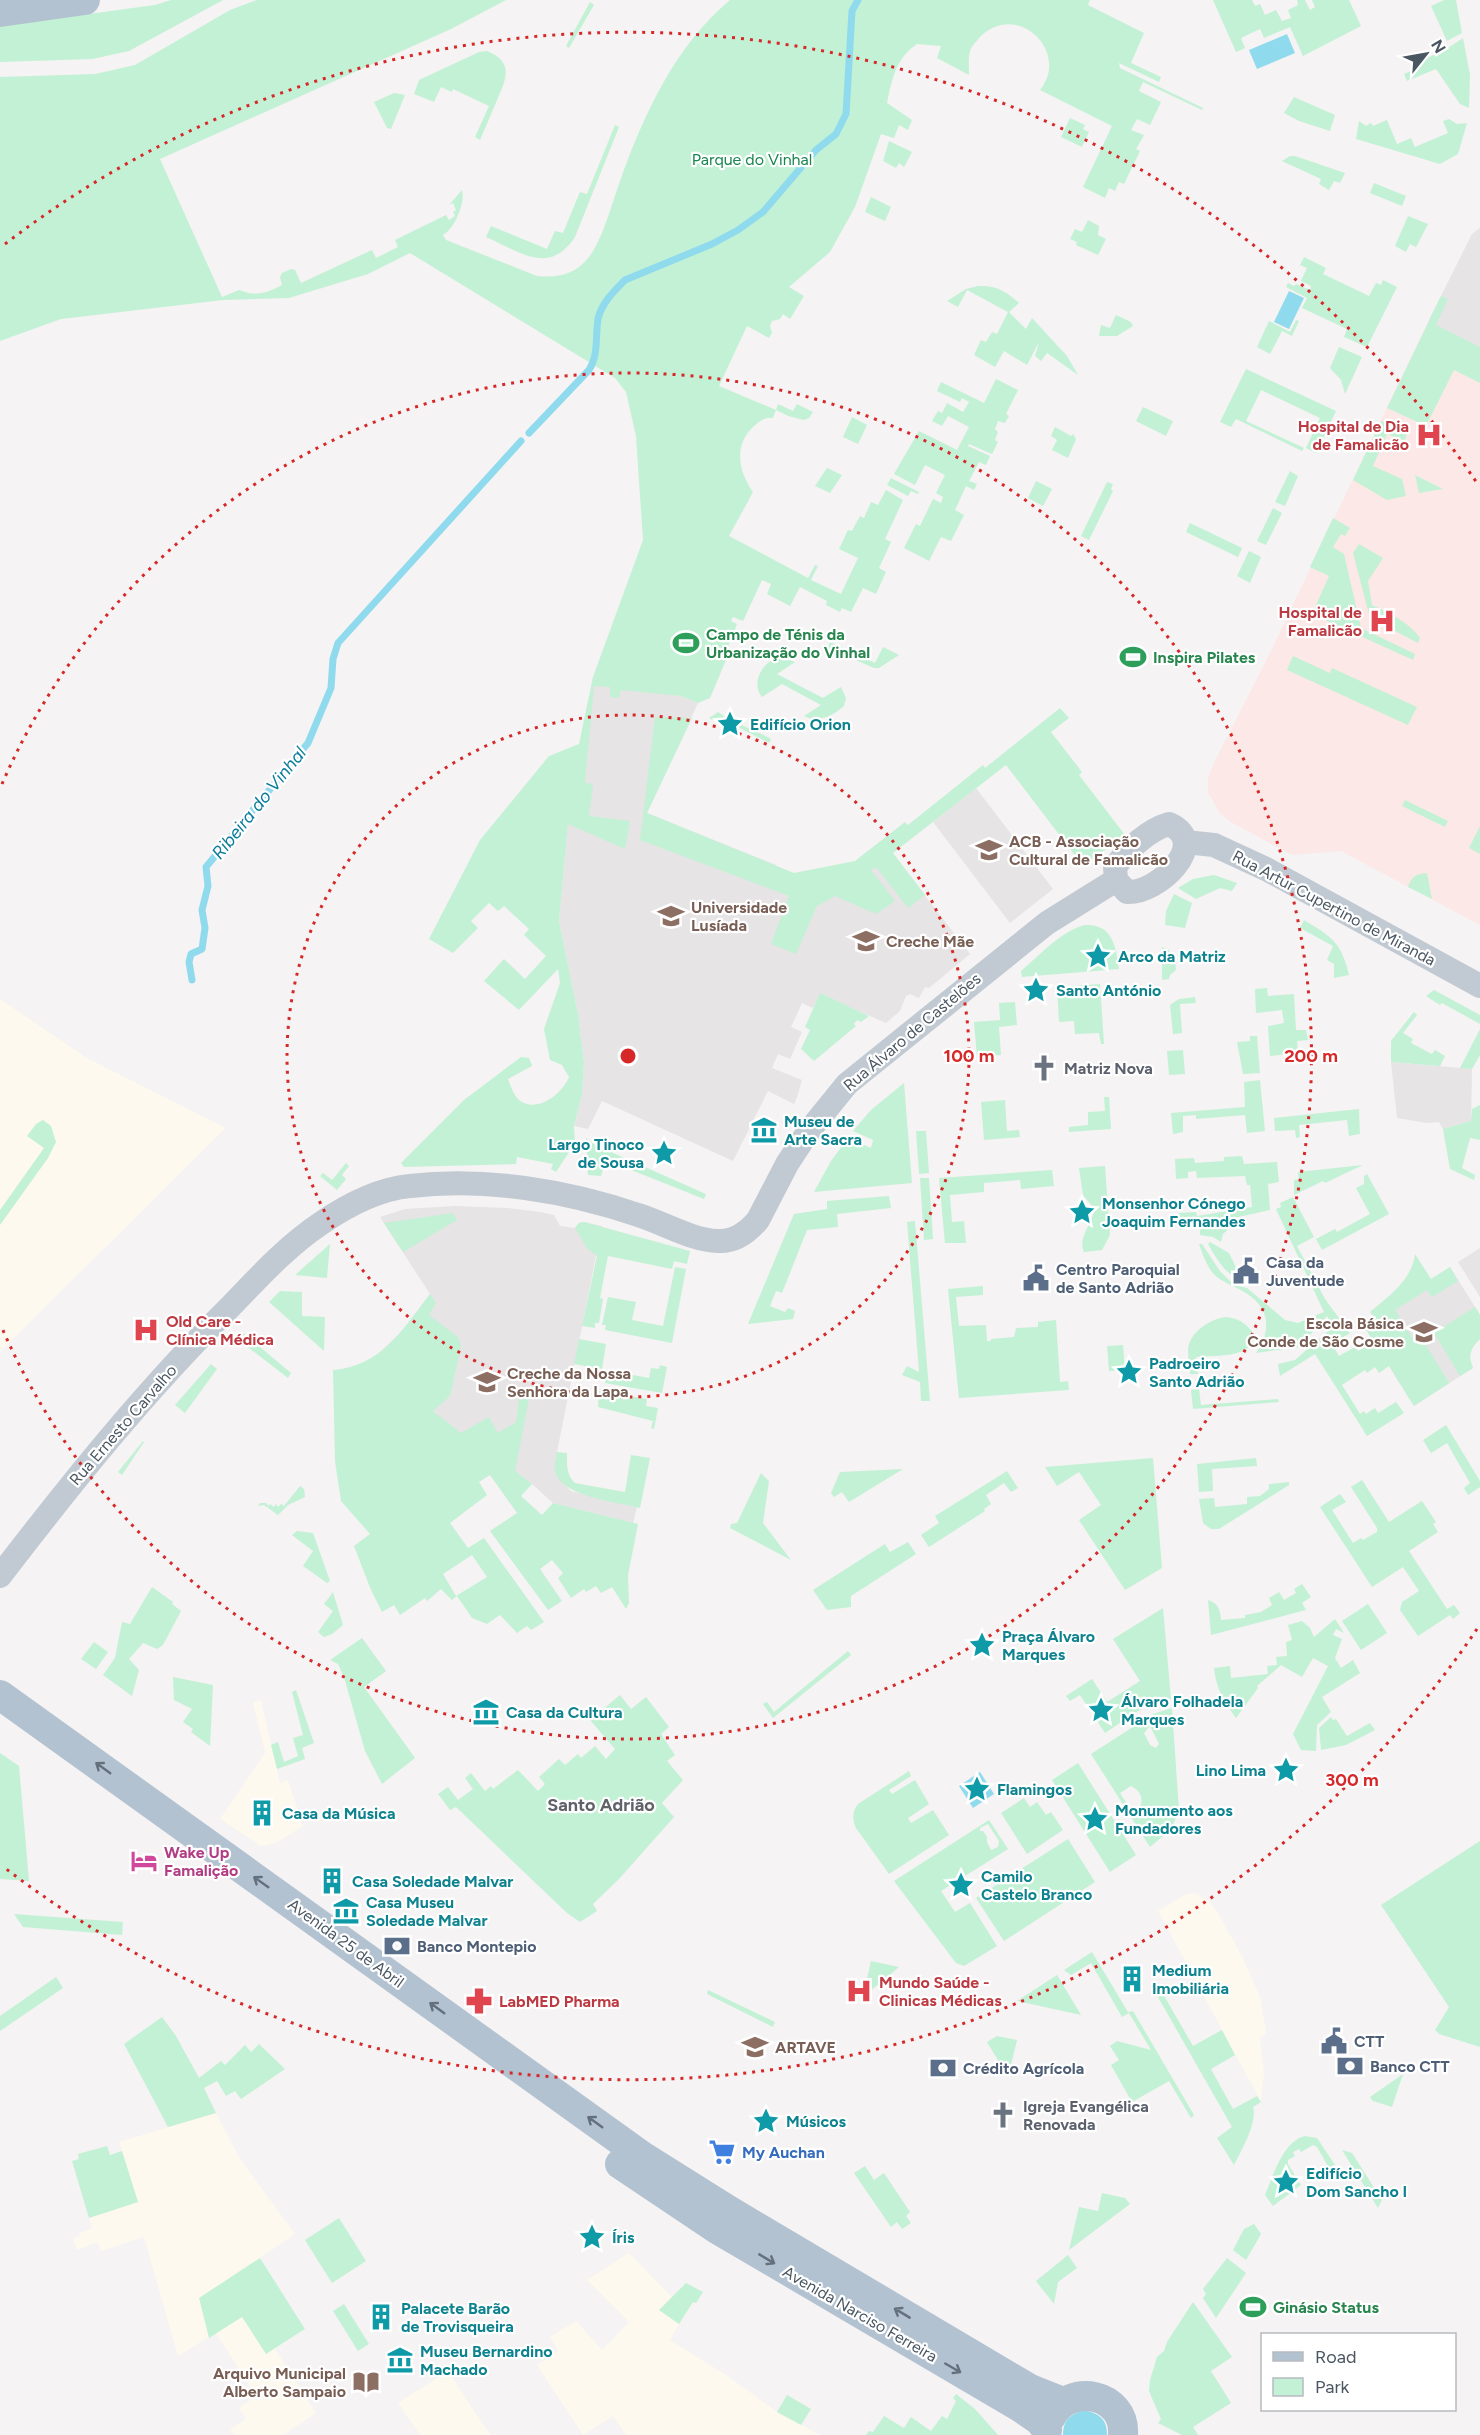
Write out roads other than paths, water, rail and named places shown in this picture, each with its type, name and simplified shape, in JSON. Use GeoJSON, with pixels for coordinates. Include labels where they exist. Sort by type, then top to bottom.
{"type":"FeatureCollection","features":[{"type":"Feature","properties":{"kind":"main road"},"geometry":{"type":"LineString","coordinates":[[0,12],[86,0]]}},
{"type":"Feature","properties":{"kind":"main road","name":"Avenida 25 de Abril"},"geometry":{"type":"LineString","coordinates":[[0,1695],[624,2143],[682,2194]]}},
{"type":"Feature","properties":{"kind":"main road","name":"Avenida 25 de Abril"},"geometry":{"type":"LineString","coordinates":[[0,1719],[682,2194]]}},
{"type":"Feature","properties":{"kind":"main road","name":"Avenida Narciso Ferreira"},"geometry":{"type":"LineString","coordinates":[[682,2194],[1030,2389],[1063,2402]]}},
{"type":"Feature","properties":{"kind":"main road","name":"Avenida Narciso Ferreira"},"geometry":{"type":"LineString","coordinates":[[682,2194],[717,2229],[1020,2407],[1039,2420],[1047,2433]]}},
{"type":"Feature","properties":{"kind":"main road"},"geometry":{"type":"LineString","coordinates":[[1047,2433],[1055,2409],[1063,2402],[1083,2395],[1103,2399],[1117,2412],[1125,2433]]}},
{"type":"Feature","properties":{"kind":"street"},"geometry":{"type":"LineString","coordinates":[[1169,824],[1183,835],[1184,852],[1178,863],[1156,885],[1144,891],[1128,892],[1116,880],[1115,867],[1122,857],[1161,827],[1169,824]]}},
{"type":"Feature","properties":{"kind":"street","name":"Rua Artur Cupertino de Miranda"},"geometry":{"type":"LineString","coordinates":[[1185,842],[1214,845],[1266,868],[1480,986]]}},
{"type":"Feature","properties":{"kind":"street","name":"Rua Álvaro de Castelões"},"geometry":{"type":"LineString","coordinates":[[720,1242],[741,1235],[752,1227],[808,1132],[847,1084],[1047,923],[1116,880]]}},
{"type":"Feature","properties":{"kind":"street","name":"Rua Ernesto Carvalho"},"geometry":{"type":"LineString","coordinates":[[0,1576],[81,1472],[204,1332],[297,1242],[338,1212],[357,1203],[390,1190],[409,1186],[466,1184],[500,1186],[600,1203],[720,1242]]}},
{"type":"Feature","properties":{"kind":"water"},"geometry":{"type":"Polygon","coordinates":[[[1287,34],[1295,53],[1257,69],[1249,50],[1287,34]]]}},
{"type":"Feature","properties":{"kind":"water"},"geometry":{"type":"Polygon","coordinates":[[[1289,291],[1304,298],[1289,329],[1274,322],[1289,291]]]}},
{"type":"Feature","properties":{"kind":"water"},"geometry":{"type":"Polygon","coordinates":[[[980,1772],[994,1794],[973,1808],[959,1786],[980,1772]]]}},
{"type":"Feature","properties":{"kind":"water"},"geometry":{"type":"Polygon","coordinates":[[[1083,2410],[1101,2417],[1107,2429],[1107,2435],[1063,2435],[1064,2425],[1068,2419],[1083,2410]]]}},
{"type":"Feature","properties":{"kind":"waterway","name":"Ribeira do Vinhal"},"geometry":{"type":"LineString","coordinates":[[529,433],[589,370],[595,352],[600,313],[608,298],[625,280],[712,244],[738,230],[763,212],[816,150],[836,134],[846,114],[852,11],[858,0]]}},
{"type":"Feature","properties":{"kind":"waterway","name":"Ribeira do Vinhal"},"geometry":{"type":"LineString","coordinates":[[192,980],[189,962],[191,954],[202,949],[205,928],[202,910],[208,886],[206,867],[308,743],[331,688],[333,659],[338,643],[521,441]]}},
{"type":"Feature","properties":{"kind":"place","name":"Hospital de Dia de Famalicão"},"geometry":{"type":"Point","coordinates":[1429,435]}},
{"type":"Feature","properties":{"kind":"place","name":"Hospital de Famalicão"},"geometry":{"type":"Point","coordinates":[1382,621]}},
{"type":"Feature","properties":{"kind":"place","name":"Campo de Ténis da Urbanização do Vinhal"},"geometry":{"type":"Point","coordinates":[686,643]}},
{"type":"Feature","properties":{"kind":"place","name":"Inspira Pilates"},"geometry":{"type":"Point","coordinates":[1133,657]}},
{"type":"Feature","properties":{"kind":"place","name":"Edifício Orion"},"geometry":{"type":"Point","coordinates":[730,724]}},
{"type":"Feature","properties":{"kind":"place","name":"ACB - Associação Cultural de Famalicão"},"geometry":{"type":"Point","coordinates":[989,850]}},
{"type":"Feature","properties":{"kind":"place","name":"Universidade Lusíada"},"geometry":{"type":"Point","coordinates":[671,916]}},
{"type":"Feature","properties":{"kind":"place","name":"Creche Mãe"},"geometry":{"type":"Point","coordinates":[866,941]}},
{"type":"Feature","properties":{"kind":"place","name":"Arco da Matriz"},"geometry":{"type":"Point","coordinates":[1098,956]}},
{"type":"Feature","properties":{"kind":"place","name":"Santo António"},"geometry":{"type":"Point","coordinates":[1036,990]}},
{"type":"Feature","properties":{"kind":"place","name":"Matriz Nova"},"geometry":{"type":"Point","coordinates":[1044,1068]}},
{"type":"Feature","properties":{"kind":"place","name":"Museu de Arte Sacra"},"geometry":{"type":"Point","coordinates":[764,1130]}},
{"type":"Feature","properties":{"kind":"place","name":"Largo Tinoco de Sousa"},"geometry":{"type":"Point","coordinates":[664,1153]}},
{"type":"Feature","properties":{"kind":"place","name":"Monsenhor Cónego Joaquim Fernandes"},"geometry":{"type":"Point","coordinates":[1082,1212]}},
{"type":"Feature","properties":{"kind":"place","name":"Casa da Juventude"},"geometry":{"type":"Point","coordinates":[1246,1271]}},
{"type":"Feature","properties":{"kind":"place","name":"Centro Paroquial de Santo Adrião"},"geometry":{"type":"Point","coordinates":[1036,1278]}},
{"type":"Feature","properties":{"kind":"place","name":"Old Care - Clínica Médica"},"geometry":{"type":"Point","coordinates":[146,1330]}},
{"type":"Feature","properties":{"kind":"place","name":"Escola Básica Conde de São Cosme"},"geometry":{"type":"Point","coordinates":[1424,1332]}},
{"type":"Feature","properties":{"kind":"place","name":"Padroeiro Santo Adrião"},"geometry":{"type":"Point","coordinates":[1129,1372]}},
{"type":"Feature","properties":{"kind":"place","name":"Creche da Nossa Senhora da Lapa"},"geometry":{"type":"Point","coordinates":[487,1382]}},
{"type":"Feature","properties":{"kind":"place","name":"Praça Álvaro Marques"},"geometry":{"type":"Point","coordinates":[982,1645]}},
{"type":"Feature","properties":{"kind":"place","name":"Álvaro Folhadela Marques"},"geometry":{"type":"Point","coordinates":[1101,1710]}},
{"type":"Feature","properties":{"kind":"place","name":"Casa da Cultura"},"geometry":{"type":"Point","coordinates":[486,1712]}},
{"type":"Feature","properties":{"kind":"place","name":"Lino Lima"},"geometry":{"type":"Point","coordinates":[1286,1770]}},
{"type":"Feature","properties":{"kind":"place","name":"Flamingos"},"geometry":{"type":"Point","coordinates":[977,1789]}},
{"type":"Feature","properties":{"kind":"place","name":"Casa da Música"},"geometry":{"type":"Point","coordinates":[262,1813]}},
{"type":"Feature","properties":{"kind":"place","name":"Monumento aos Fundadores"},"geometry":{"type":"Point","coordinates":[1095,1819]}},
{"type":"Feature","properties":{"kind":"place","name":"Wake Up Famalição"},"geometry":{"type":"Point","coordinates":[144,1861]}},
{"type":"Feature","properties":{"kind":"place","name":"Casa Soledade Malvar"},"geometry":{"type":"Point","coordinates":[332,1881]}},
{"type":"Feature","properties":{"kind":"place","name":"Camilo Castelo Branco"},"geometry":{"type":"Point","coordinates":[961,1885]}},
{"type":"Feature","properties":{"kind":"place","name":"Casa Museu Soledade Malvar"},"geometry":{"type":"Point","coordinates":[346,1911]}},
{"type":"Feature","properties":{"kind":"place","name":"Banco Montepio"},"geometry":{"type":"Point","coordinates":[397,1946]}},
{"type":"Feature","properties":{"kind":"place","name":"Medium Imobiliária"},"geometry":{"type":"Point","coordinates":[1132,1979]}},
{"type":"Feature","properties":{"kind":"place","name":"Mundo Saúde - Clinicas Médicas"},"geometry":{"type":"Point","coordinates":[859,1991]}},
{"type":"Feature","properties":{"kind":"place","name":"LabMED Pharma"},"geometry":{"type":"Point","coordinates":[479,2001]}},
{"type":"Feature","properties":{"kind":"place","name":"CTT"},"geometry":{"type":"Point","coordinates":[1334,2041]}},
{"type":"Feature","properties":{"kind":"place","name":"ARTAVE"},"geometry":{"type":"Point","coordinates":[755,2047]}},
{"type":"Feature","properties":{"kind":"place","name":"Banco CTT"},"geometry":{"type":"Point","coordinates":[1350,2066]}},
{"type":"Feature","properties":{"kind":"place","name":"Crédito Agrícola"},"geometry":{"type":"Point","coordinates":[943,2068]}},
{"type":"Feature","properties":{"kind":"place","name":"Igreja Evangélica Renovada"},"geometry":{"type":"Point","coordinates":[1003,2115]}},
{"type":"Feature","properties":{"kind":"place","name":"Músicos"},"geometry":{"type":"Point","coordinates":[766,2121]}},
{"type":"Feature","properties":{"kind":"place","name":"My Auchan"},"geometry":{"type":"Point","coordinates":[722,2152]}},
{"type":"Feature","properties":{"kind":"place","name":"Edifício Dom Sancho I"},"geometry":{"type":"Point","coordinates":[1286,2182]}},
{"type":"Feature","properties":{"kind":"place","name":"Íris"},"geometry":{"type":"Point","coordinates":[592,2237]}},
{"type":"Feature","properties":{"kind":"place","name":"Ginásio Status"},"geometry":{"type":"Point","coordinates":[1253,2307]}},
{"type":"Feature","properties":{"kind":"place","name":"Palacete Barão de Trovisqueira"},"geometry":{"type":"Point","coordinates":[381,2317]}},
{"type":"Feature","properties":{"kind":"place","name":"Museu Bernardino Machado"},"geometry":{"type":"Point","coordinates":[400,2360]}},
{"type":"Feature","properties":{"kind":"place","name":"Arquivo Municipal Alberto Sampaio"},"geometry":{"type":"Point","coordinates":[366,2382]}},
{"type":"Feature","properties":{"kind":"district","name":"Santo Adrião"},"geometry":{"type":"Point","coordinates":[601,1805]}},
{"type":"Feature","properties":{"kind":"park label","name":"Parque do Vinhal"},"geometry":{"type":"Point","coordinates":[752,159]}}]}
